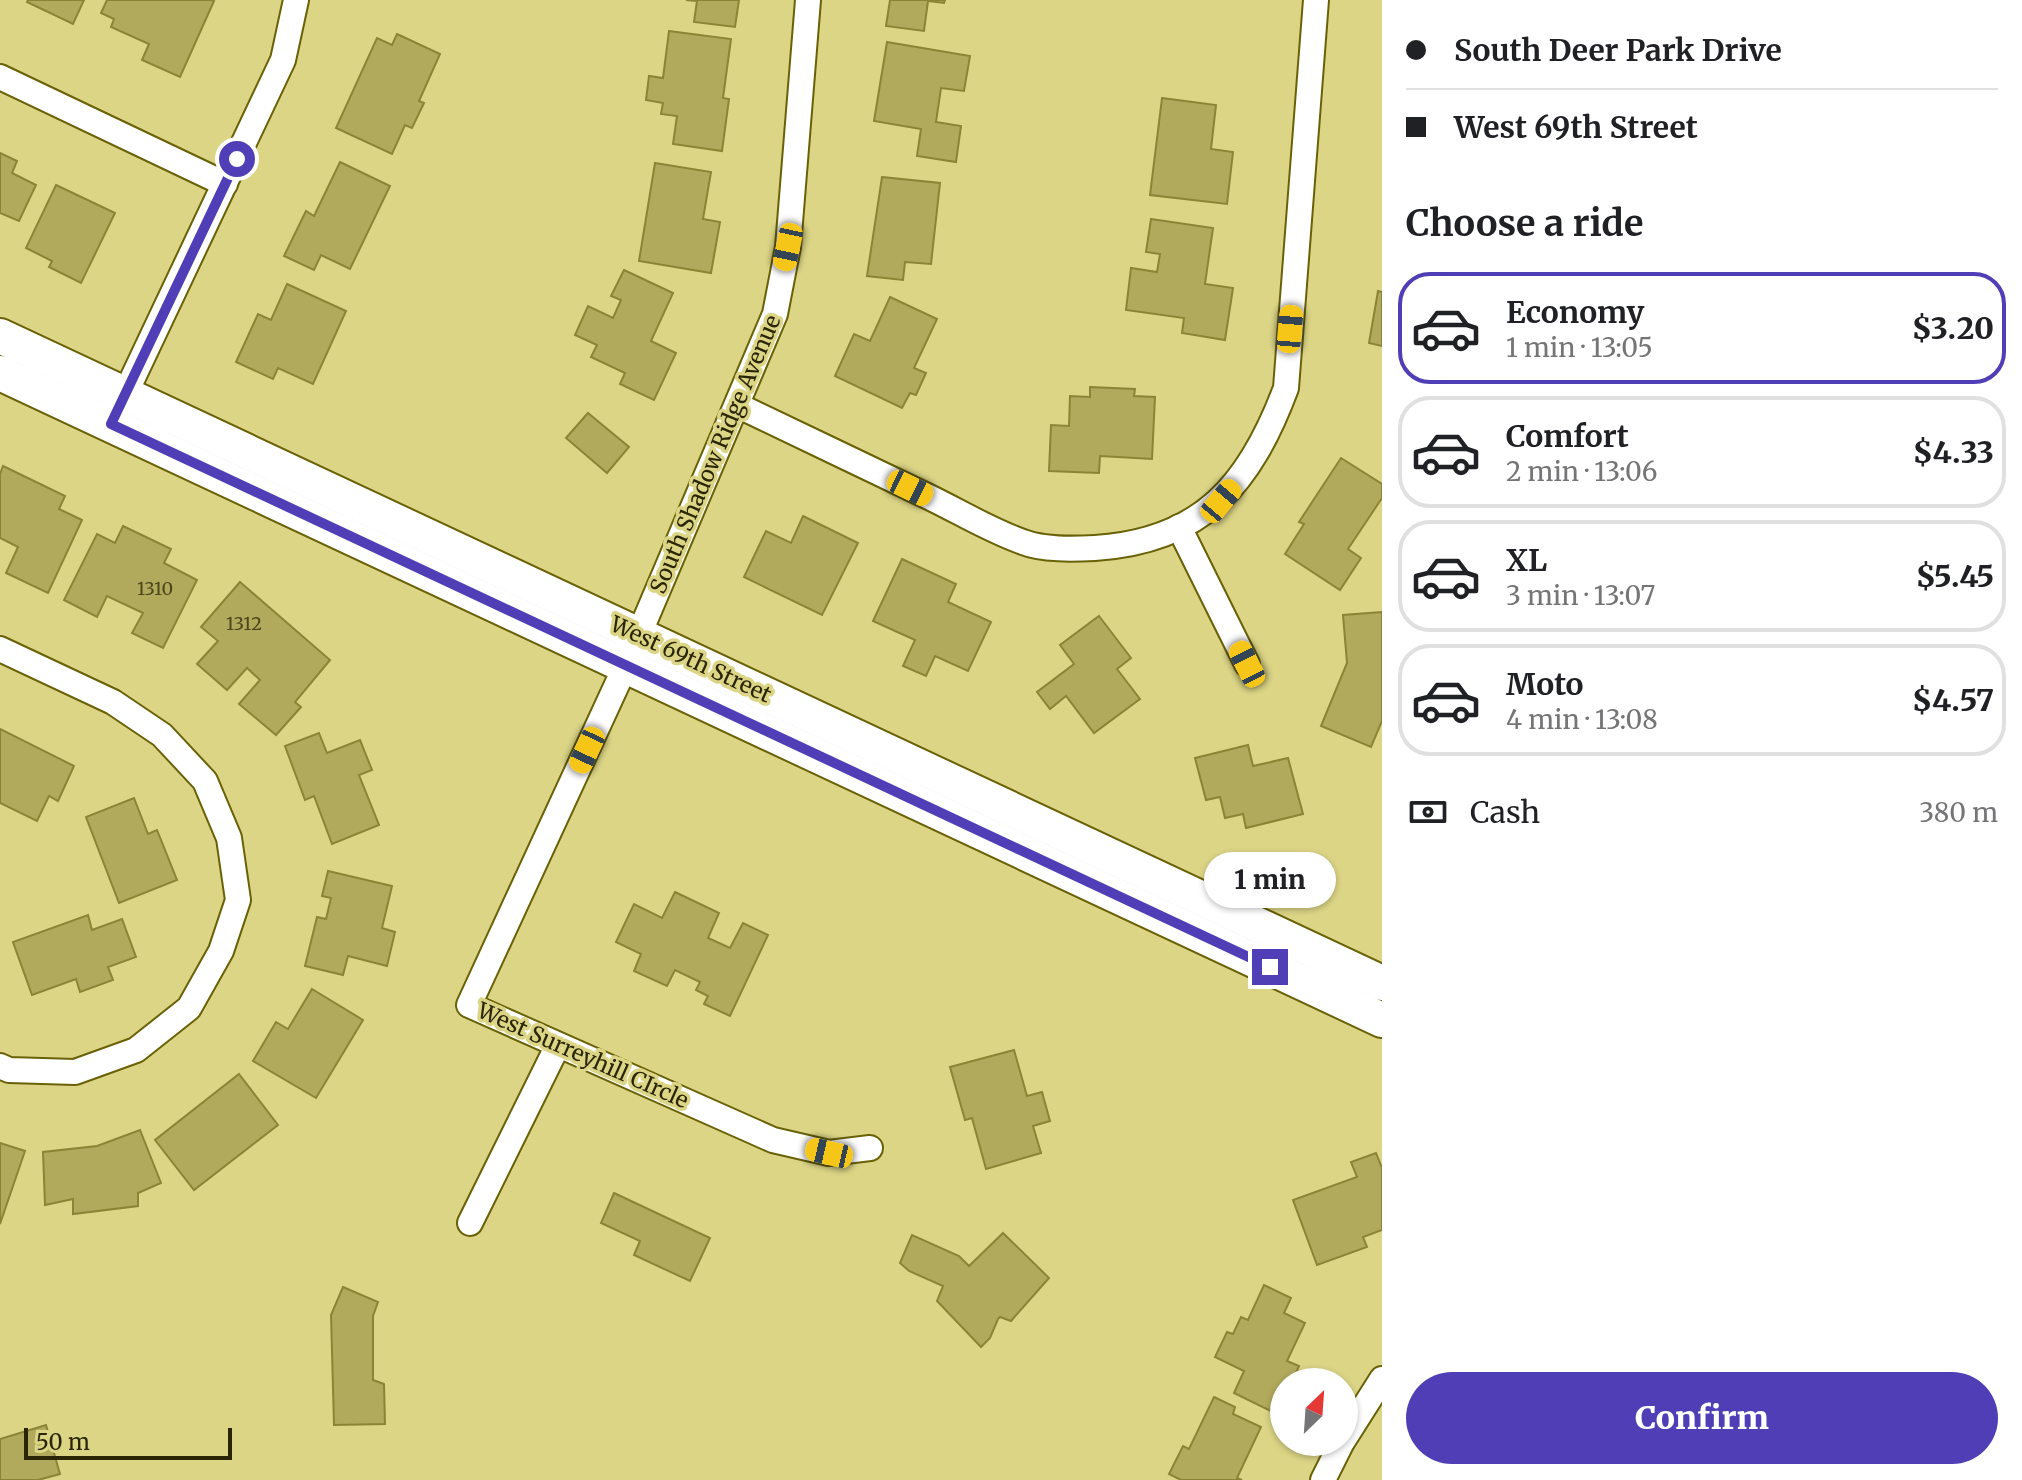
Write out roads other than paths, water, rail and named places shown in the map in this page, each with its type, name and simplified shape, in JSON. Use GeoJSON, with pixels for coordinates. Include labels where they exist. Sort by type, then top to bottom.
{"type":"FeatureCollection","features":[{"type":"Feature","properties":{"kind":"main road","name":"West 69th Street"},"geometry":{"type":"LineString","coordinates":[[0,336],[118,409],[632,650],[1382,1020]]}},
{"type":"Feature","properties":{"kind":"main road","name":"West 69th Street"},"geometry":{"type":"LineString","coordinates":[[0,373],[118,409]]}},
{"type":"Feature","properties":{"kind":"main road","name":"West 69th Street"},"geometry":{"type":"LineString","coordinates":[[632,650],[1382,983]]}},
{"type":"Feature","properties":{"kind":"street"},"geometry":{"type":"LineString","coordinates":[[118,409],[283,60],[296,0]]}},
{"type":"Feature","properties":{"kind":"street","name":"South Shadow Ridge Avenue"},"geometry":{"type":"LineString","coordinates":[[632,650],[775,314],[788,247],[808,0]]}},
{"type":"Feature","properties":{"kind":"street"},"geometry":{"type":"LineString","coordinates":[[737,405],[1025,543],[1078,549],[1130,545],[1179,527],[1221,501],[1249,468],[1269,433],[1286,388],[1316,0]]}},
{"type":"Feature","properties":{"kind":"street"},"geometry":{"type":"LineString","coordinates":[[0,77],[225,184]]}},
{"type":"Feature","properties":{"kind":"street"},"geometry":{"type":"LineString","coordinates":[[1179,527],[1247,664]]}},
{"type":"Feature","properties":{"kind":"street"},"geometry":{"type":"LineString","coordinates":[[0,649],[113,702],[162,735],[205,781],[229,838],[238,900],[221,951],[189,1008],[136,1050],[75,1072],[9,1070],[0,1066]]}},
{"type":"Feature","properties":{"kind":"street","name":"West Surreyhill CIrcle"},"geometry":{"type":"LineString","coordinates":[[632,650],[469,1005],[773,1140],[829,1153],[870,1148]]}},
{"type":"Feature","properties":{"kind":"street"},"geometry":{"type":"LineString","coordinates":[[470,1223],[558,1045]]}},
{"type":"Feature","properties":{"kind":"street"},"geometry":{"type":"LineString","coordinates":[[1358,1417],[1382,1379]]}},
{"type":"Feature","properties":{"kind":"street"},"geometry":{"type":"LineString","coordinates":[[1323,1480],[1335,1456]]}}]}
